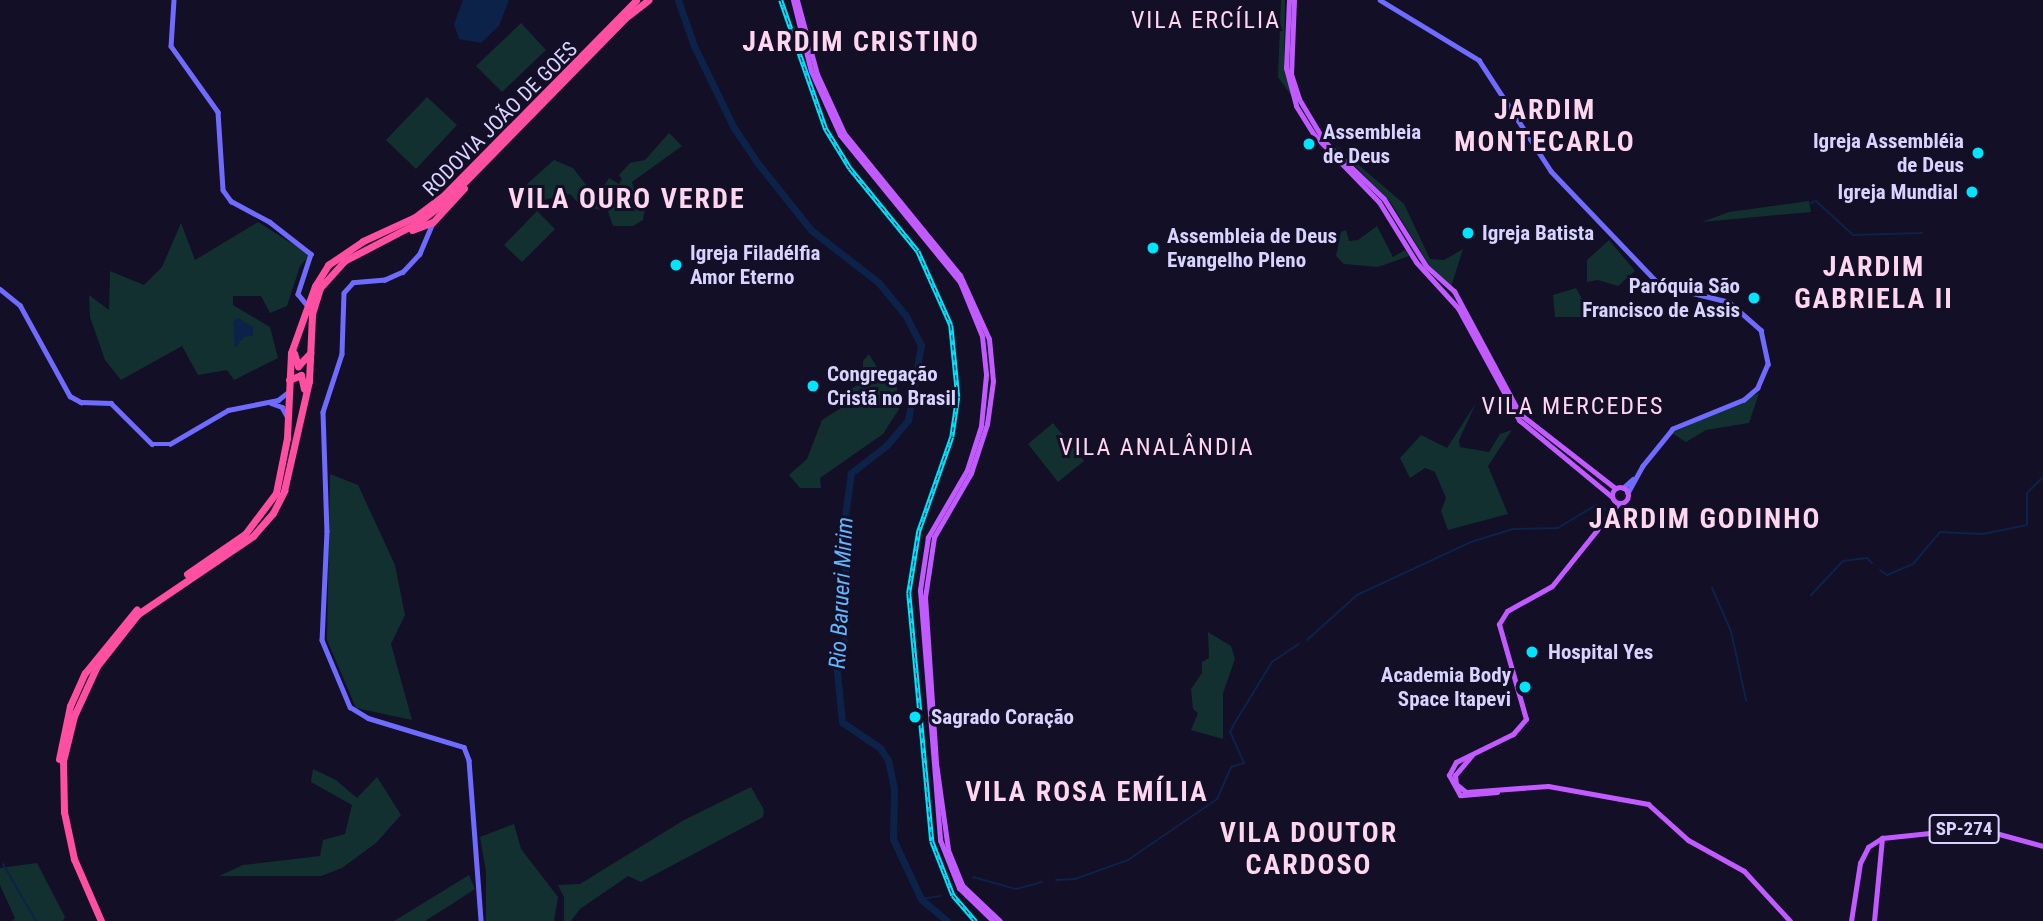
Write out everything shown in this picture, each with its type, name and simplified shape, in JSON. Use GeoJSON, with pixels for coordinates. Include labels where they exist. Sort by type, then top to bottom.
{"type":"FeatureCollection","features":[{"type":"Feature","properties":{"kind":"highway","name":"RODOVIA JOÃO DE GOES"},"geometry":{"type":"LineString","coordinates":[[99,921],[71,861],[59,802],[60,752],[69,706],[94,659],[133,612],[245,534],[261,516],[281,478],[289,422],[288,382],[296,338],[321,274],[335,259],[429,207],[574,61],[581,47],[636,0]]}},
{"type":"Feature","properties":{"kind":"highway","name":"RODOVIA JOÃO DE GOES"},"geometry":{"type":"LineString","coordinates":[[99,921],[74,859],[64,811],[63,761],[74,716],[97,666],[138,614],[253,536],[273,513],[288,477],[311,352],[313,314],[327,277],[362,248],[398,234],[432,212],[479,169],[624,19],[648,0]]}},
{"type":"Feature","properties":{"kind":"highway"},"geometry":{"type":"LineString","coordinates":[[398,234],[433,222],[479,169]]}},
{"type":"Feature","properties":{"kind":"highway"},"geometry":{"type":"LineString","coordinates":[[296,338],[296,365],[303,365],[311,352]]}},
{"type":"Feature","properties":{"kind":"highway"},"geometry":{"type":"LineString","coordinates":[[288,382],[301,375],[304,393]]}},
{"type":"Feature","properties":{"kind":"main road"},"geometry":{"type":"LineString","coordinates":[[174,0],[169,30],[174,55],[218,112],[223,190],[237,205],[270,222],[311,254],[299,294],[307,305]]}},
{"type":"Feature","properties":{"kind":"main road"},"geometry":{"type":"LineString","coordinates":[[795,0],[811,71],[833,122],[849,148],[969,299],[986,364],[987,408],[967,470],[934,524],[924,552],[920,590],[940,840],[959,888],[993,921]]}},
{"type":"Feature","properties":{"kind":"main road"},"geometry":{"type":"LineString","coordinates":[[795,0],[817,74],[851,144]]}},
{"type":"Feature","properties":{"kind":"main road"},"geometry":{"type":"LineString","coordinates":[[1291,0],[1291,74],[1299,99],[1325,141],[1384,200],[1426,266],[1454,291],[1520,414],[1615,488],[1623,488],[1673,429],[1744,400],[1758,388],[1768,364],[1761,330],[1729,302],[1660,285],[1551,171],[1479,60],[1380,0]]}},
{"type":"Feature","properties":{"kind":"main road"},"geometry":{"type":"LineString","coordinates":[[1291,0],[1286,68],[1296,106],[1326,151],[1384,209],[1416,262],[1458,308],[1519,420],[1614,500],[1626,502],[1634,478]]}},
{"type":"Feature","properties":{"kind":"main road"},"geometry":{"type":"LineString","coordinates":[[833,122],[971,293],[989,339],[987,408],[971,473],[945,515],[929,553],[925,597],[937,768],[954,867]]}},
{"type":"Feature","properties":{"kind":"main road"},"geometry":{"type":"LineString","coordinates":[[433,222],[420,254],[396,277],[353,283],[344,293],[342,354],[323,412],[326,492],[323,646],[344,697],[356,712],[464,747],[469,760],[481,921]]}},
{"type":"Feature","properties":{"kind":"main road"},"geometry":{"type":"LineString","coordinates":[[410,231],[421,232],[425,242]]}},
{"type":"Feature","properties":{"kind":"main road"},"geometry":{"type":"LineString","coordinates":[[0,289],[20,305],[70,396],[81,402],[111,403],[152,444],[170,444],[233,408],[282,399],[288,392]]}},
{"type":"Feature","properties":{"kind":"main road"},"geometry":{"type":"LineString","coordinates":[[267,401],[282,407],[289,422]]}},
{"type":"Feature","properties":{"kind":"main road"},"geometry":{"type":"LineString","coordinates":[[1615,488],[1609,512],[1552,586],[1503,616],[1499,633],[1526,719],[1513,734],[1477,750],[1453,769],[1456,784],[1462,790],[1497,792],[1556,787],[1648,804],[1688,840],[1744,871],[1790,921]]}},
{"type":"Feature","properties":{"kind":"main road"},"geometry":{"type":"LineString","coordinates":[[1623,488],[1628,493]]}},
{"type":"Feature","properties":{"kind":"main road"},"geometry":{"type":"LineString","coordinates":[[925,653],[930,662]]}},
{"type":"Feature","properties":{"kind":"main road","name":"SP-274"},"geometry":{"type":"LineString","coordinates":[[1882,838],[1977,828],[2043,846]]}},
{"type":"Feature","properties":{"kind":"main road"},"geometry":{"type":"LineString","coordinates":[[1851,921],[1860,863],[1868,847],[1882,838]]}},
{"type":"Feature","properties":{"kind":"main road"},"geometry":{"type":"LineString","coordinates":[[1874,921],[1882,838]]}},
{"type":"Feature","properties":{"kind":"main road"},"geometry":{"type":"LineString","coordinates":[[940,840],[969,893],[1000,921]]}},
{"type":"Feature","properties":{"kind":"green space"},"geometry":{"type":"Polygon","coordinates":[[[1281,0],[1285,0],[1284,71],[1293,98],[1278,77],[1281,0]]]}},
{"type":"Feature","properties":{"kind":"green space"},"geometry":{"type":"Polygon","coordinates":[[[521,23],[546,50],[502,92],[476,66],[521,23]]]}},
{"type":"Feature","properties":{"kind":"green space"},"geometry":{"type":"Polygon","coordinates":[[[427,97],[457,125],[416,169],[386,140],[427,97]]]}},
{"type":"Feature","properties":{"kind":"green space"},"geometry":{"type":"Polygon","coordinates":[[[669,133],[682,146],[632,182],[637,202],[645,208],[643,220],[633,226],[613,226],[601,191],[609,178],[619,184],[622,179],[619,175],[630,163],[645,160],[669,133]]]}},
{"type":"Feature","properties":{"kind":"green space"},"geometry":{"type":"Polygon","coordinates":[[[1332,142],[1404,204],[1430,259],[1444,260],[1463,249],[1451,287],[1429,265],[1391,203],[1332,142]]]}},
{"type":"Feature","properties":{"kind":"green space"},"geometry":{"type":"Polygon","coordinates":[[[554,160],[573,168],[598,200],[600,210],[580,205],[570,194],[534,202],[527,196],[527,184],[554,160]]]}},
{"type":"Feature","properties":{"kind":"green space"},"geometry":{"type":"Polygon","coordinates":[[[1809,201],[1811,212],[1702,222],[1729,212],[1809,201]]]}},
{"type":"Feature","properties":{"kind":"green space"},"geometry":{"type":"Polygon","coordinates":[[[537,211],[555,229],[522,262],[504,245],[537,211]]]}},
{"type":"Feature","properties":{"kind":"green space"},"geometry":{"type":"Polygon","coordinates":[[[258,222],[310,255],[300,266],[287,306],[270,313],[261,296],[233,296],[233,305],[270,327],[278,358],[234,380],[227,370],[198,375],[182,346],[121,380],[105,360],[90,317],[89,295],[109,310],[110,271],[144,285],[162,267],[181,223],[195,260],[258,222]]]}},
{"type":"Feature","properties":{"kind":"green space"},"geometry":{"type":"Polygon","coordinates":[[[1377,226],[1393,257],[1405,250],[1409,256],[1378,267],[1344,264],[1336,256],[1341,232],[1346,230],[1349,241],[1358,240],[1377,226]]]}},
{"type":"Feature","properties":{"kind":"green space"},"geometry":{"type":"Polygon","coordinates":[[[1609,240],[1635,271],[1618,286],[1598,280],[1587,282],[1587,260],[1609,240]]]}},
{"type":"Feature","properties":{"kind":"green space"},"geometry":{"type":"Polygon","coordinates":[[[1576,288],[1586,306],[1601,306],[1583,317],[1555,317],[1553,295],[1576,288]]]}},
{"type":"Feature","properties":{"kind":"green space"},"geometry":{"type":"Polygon","coordinates":[[[869,354],[878,369],[896,377],[899,409],[883,434],[820,478],[821,488],[800,488],[789,475],[807,459],[822,420],[846,405],[848,390],[863,383],[863,361],[869,354]]]}},
{"type":"Feature","properties":{"kind":"green space"},"geometry":{"type":"Polygon","coordinates":[[[1759,393],[1749,423],[1706,430],[1686,442],[1672,433],[1759,393]]]}},
{"type":"Feature","properties":{"kind":"green space"},"geometry":{"type":"Polygon","coordinates":[[[1476,403],[1459,440],[1460,447],[1489,452],[1500,434],[1512,430],[1488,466],[1508,514],[1448,530],[1441,511],[1446,498],[1435,472],[1425,468],[1410,478],[1400,458],[1421,435],[1447,448],[1476,403]]]}},
{"type":"Feature","properties":{"kind":"green space"},"geometry":{"type":"Polygon","coordinates":[[[1053,423],[1084,461],[1058,482],[1028,444],[1053,423]]]}},
{"type":"Feature","properties":{"kind":"green space"},"geometry":{"type":"Polygon","coordinates":[[[330,474],[358,485],[395,565],[405,615],[391,644],[412,720],[356,708],[327,640],[330,474]]]}},
{"type":"Feature","properties":{"kind":"green space"},"geometry":{"type":"Polygon","coordinates":[[[1208,632],[1231,646],[1235,659],[1223,693],[1223,739],[1191,730],[1198,713],[1193,709],[1191,689],[1202,673],[1202,662],[1209,658],[1208,632]]]}},
{"type":"Feature","properties":{"kind":"green space"},"geometry":{"type":"Polygon","coordinates":[[[313,769],[336,780],[357,798],[377,777],[401,815],[376,843],[342,868],[321,876],[219,876],[243,865],[320,856],[323,840],[345,834],[352,805],[311,782],[313,769]]]}},
{"type":"Feature","properties":{"kind":"green space"},"geometry":{"type":"Polygon","coordinates":[[[751,787],[764,810],[763,817],[641,882],[628,876],[580,909],[571,921],[564,921],[564,897],[558,885],[580,884],[684,820],[751,787]]]}},
{"type":"Feature","properties":{"kind":"green space"},"geometry":{"type":"Polygon","coordinates":[[[514,824],[521,849],[558,897],[554,921],[486,921],[486,872],[480,837],[514,824]]]}},
{"type":"Feature","properties":{"kind":"green space"},"geometry":{"type":"Polygon","coordinates":[[[37,863],[65,917],[63,921],[12,921],[15,918],[0,885],[0,868],[37,863]]]}},
{"type":"Feature","properties":{"kind":"green space"},"geometry":{"type":"Polygon","coordinates":[[[469,875],[475,889],[425,921],[394,921],[469,875]]]}},
{"type":"Feature","properties":{"kind":"water"},"geometry":{"type":"Polygon","coordinates":[[[463,0],[509,0],[499,26],[481,43],[459,39],[454,24],[463,0]]]}},
{"type":"Feature","properties":{"kind":"water"},"geometry":{"type":"Polygon","coordinates":[[[238,318],[253,327],[253,336],[244,337],[235,348],[233,322],[238,318]]]}},
{"type":"Feature","properties":{"kind":"waterway","name":"Rio Barueri Mirim"},"geometry":{"type":"LineString","coordinates":[[678,0],[694,46],[734,128],[756,161],[811,230],[879,283],[906,316],[921,345],[908,420],[887,445],[851,473],[845,516],[845,638],[836,662],[842,722],[880,748],[888,760],[894,789],[893,839],[921,899],[947,921]]}},
{"type":"Feature","properties":{"kind":"waterway"},"geometry":{"type":"LineString","coordinates":[[1811,203],[1816,201],[1853,235],[1922,233]]}},
{"type":"Feature","properties":{"kind":"waterway"},"geometry":{"type":"LineString","coordinates":[[1880,570],[1887,575],[1913,564],[1940,532],[1983,534],[2027,525],[2027,493],[2043,477]]}},
{"type":"Feature","properties":{"kind":"waterway"},"geometry":{"type":"LineString","coordinates":[[1307,640],[1357,595],[1471,542],[1513,529],[1558,528],[1596,505],[1605,509]]}},
{"type":"Feature","properties":{"kind":"waterway"},"geometry":{"type":"LineString","coordinates":[[1811,595],[1843,561],[1867,558],[1872,563]]}},
{"type":"Feature","properties":{"kind":"waterway"},"geometry":{"type":"LineString","coordinates":[[1712,588],[1731,631],[1746,700]]}},
{"type":"Feature","properties":{"kind":"waterway"},"geometry":{"type":"LineString","coordinates":[[1056,880],[1075,879],[1128,860],[1217,799],[1231,767],[1244,763],[1230,732],[1234,724],[1272,662],[1299,644]]}},
{"type":"Feature","properties":{"kind":"waterway"},"geometry":{"type":"LineString","coordinates":[[3,864],[36,921]]}},
{"type":"Feature","properties":{"kind":"waterway"},"geometry":{"type":"LineString","coordinates":[[973,877],[1016,889],[1042,882]]}},
{"type":"Feature","properties":{"kind":"waterway"},"geometry":{"type":"LineString","coordinates":[[921,899],[941,896]]}},
{"type":"Feature","properties":{"kind":"railway"},"geometry":{"type":"LineString","coordinates":[[781,0],[826,129],[850,168],[918,251],[951,325],[958,397],[952,437],[919,531],[909,593],[932,841],[953,895],[976,921]]}},
{"type":"Feature","properties":{"kind":"place","name":"Assembleia de Deus"},"geometry":{"type":"Point","coordinates":[1309,144]}},
{"type":"Feature","properties":{"kind":"place","name":"Igreja Assembléia de Deus"},"geometry":{"type":"Point","coordinates":[1978,153]}},
{"type":"Feature","properties":{"kind":"place","name":"Igreja Mundial"},"geometry":{"type":"Point","coordinates":[1972,192]}},
{"type":"Feature","properties":{"kind":"place","name":"Igreja Batista"},"geometry":{"type":"Point","coordinates":[1468,233]}},
{"type":"Feature","properties":{"kind":"place","name":"Assembleia de Deus Evangelho Pleno"},"geometry":{"type":"Point","coordinates":[1153,248]}},
{"type":"Feature","properties":{"kind":"place","name":"Igreja Filadélfia Amor Eterno"},"geometry":{"type":"Point","coordinates":[676,265]}},
{"type":"Feature","properties":{"kind":"place","name":"Paróquia São Francisco de Assis"},"geometry":{"type":"Point","coordinates":[1754,298]}},
{"type":"Feature","properties":{"kind":"place","name":"Congregação Cristã no Brasil"},"geometry":{"type":"Point","coordinates":[813,386]}},
{"type":"Feature","properties":{"kind":"place","name":"Hospital Yes"},"geometry":{"type":"Point","coordinates":[1532,652]}},
{"type":"Feature","properties":{"kind":"place","name":"Academia Body Space Itapevi"},"geometry":{"type":"Point","coordinates":[1525,687]}},
{"type":"Feature","properties":{"kind":"place","name":"Sagrado Coração"},"geometry":{"type":"Point","coordinates":[915,717]}},
{"type":"Feature","properties":{"kind":"district","name":"VILA ERCÍLIA"},"geometry":{"type":"Point","coordinates":[1206,21]}},
{"type":"Feature","properties":{"kind":"district","name":"JARDIM CRISTINO"},"geometry":{"type":"Point","coordinates":[861,42]}},
{"type":"Feature","properties":{"kind":"district","name":"JARDIM MONTECARLO"},"geometry":{"type":"Point","coordinates":[1545,126]}},
{"type":"Feature","properties":{"kind":"district","name":"VILA OURO VERDE"},"geometry":{"type":"Point","coordinates":[627,199]}},
{"type":"Feature","properties":{"kind":"district","name":"JARDIM GABRIELA II"},"geometry":{"type":"Point","coordinates":[1874,283]}},
{"type":"Feature","properties":{"kind":"district","name":"VILA MERCEDES"},"geometry":{"type":"Point","coordinates":[1573,407]}},
{"type":"Feature","properties":{"kind":"district","name":"VILA ANALÂNDIA"},"geometry":{"type":"Point","coordinates":[1157,448]}},
{"type":"Feature","properties":{"kind":"district","name":"JARDIM GODINHO"},"geometry":{"type":"Point","coordinates":[1705,519]}},
{"type":"Feature","properties":{"kind":"district","name":"VILA ROSA EMÍLIA"},"geometry":{"type":"Point","coordinates":[1087,792]}},
{"type":"Feature","properties":{"kind":"district","name":"VILA DOUTOR CARDOSO"},"geometry":{"type":"Point","coordinates":[1309,849]}}]}
